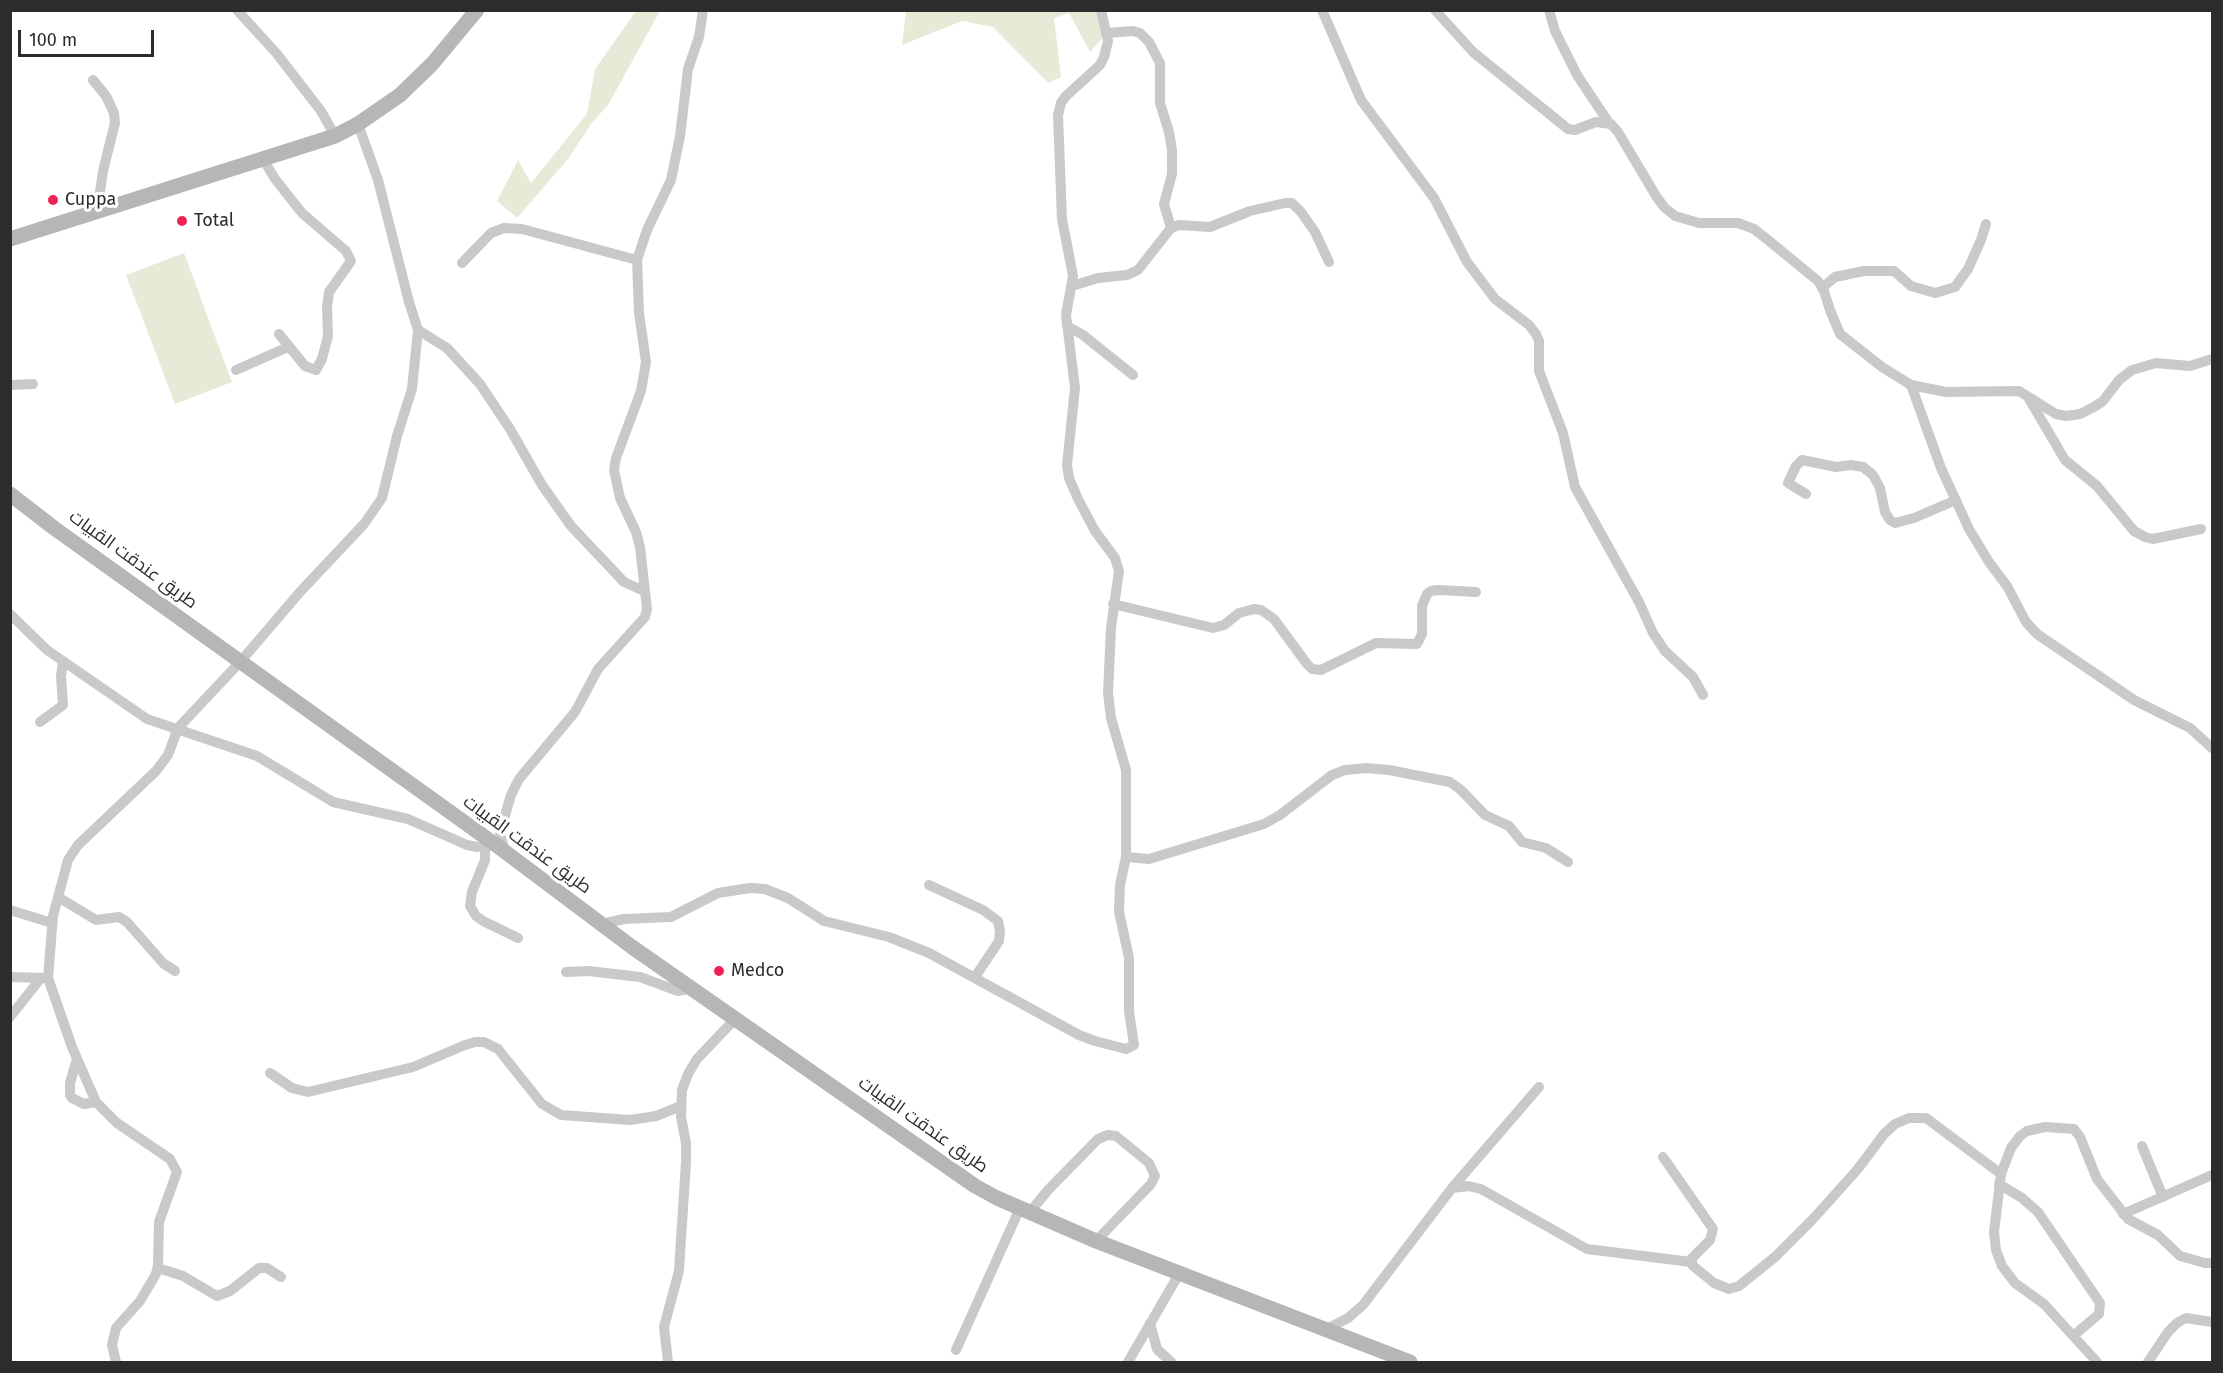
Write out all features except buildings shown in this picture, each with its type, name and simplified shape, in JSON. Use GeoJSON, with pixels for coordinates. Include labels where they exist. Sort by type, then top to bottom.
{"type":"FeatureCollection","features":[{"type":"Feature","properties":{"kind":"main road"},"geometry":{"type":"LineString","coordinates":[[10,239],[335,136],[358,124],[400,95],[432,64],[477,10]]}},
{"type":"Feature","properties":{"kind":"main road","name":"طريق عندقت القبيات"},"geometry":{"type":"LineString","coordinates":[[10,494],[496,849],[975,1186],[1096,1241],[1410,1362]]}},
{"type":"Feature","properties":{"kind":"street"},"geometry":{"type":"LineString","coordinates":[[237,10],[277,54],[321,111],[335,136]]}},
{"type":"Feature","properties":{"kind":"street"},"geometry":{"type":"LineString","coordinates":[[518,938],[476,916],[470,906],[472,892],[485,860],[496,849],[511,795],[519,779],[575,712],[603,663],[645,617],[647,609],[640,547],[636,532],[620,498],[614,470],[616,458],[641,391],[646,362],[639,313],[637,260],[647,230],[671,180],[680,136],[688,69],[699,37],[703,10]]}},
{"type":"Feature","properties":{"kind":"street"},"geometry":{"type":"LineString","coordinates":[[601,924],[624,919],[671,917],[718,893],[750,888],[765,889],[788,898],[824,921],[889,937],[928,953],[1079,1035],[1126,1049],[1132,1047],[1134,1043],[1129,1011],[1129,958],[1119,912],[1120,885],[1126,857],[1126,770],[1108,704],[1113,604],[1118,564],[1091,524],[1072,486],[1068,471],[1075,388],[1067,326],[1067,303],[1072,286],[1072,268],[1062,219],[1058,115],[1066,96],[1100,65],[1107,48],[1107,33],[1101,10]]}},
{"type":"Feature","properties":{"kind":"street"},"geometry":{"type":"LineString","coordinates":[[1322,10],[1361,100],[1434,198],[1467,262],[1495,298],[1536,334],[1539,340],[1539,371],[1561,425],[1575,487],[1639,602],[1653,633],[1665,651],[1693,677],[1703,695]]}},
{"type":"Feature","properties":{"kind":"street"},"geometry":{"type":"LineString","coordinates":[[1435,10],[1473,52],[1568,129],[1575,130],[1596,122],[1609,123]]}},
{"type":"Feature","properties":{"kind":"street"},"geometry":{"type":"LineString","coordinates":[[1549,10],[1555,31],[1573,68],[1609,123],[1618,132],[1656,196],[1668,211],[1687,221],[1738,223],[1754,229],[1812,276],[1822,288],[1840,334],[1882,367],[1911,385],[1946,392],[2019,391],[2056,414],[2066,416],[2080,414],[2103,401],[2119,380],[2132,370],[2156,363],[2190,366],[2212,359]]}},
{"type":"Feature","properties":{"kind":"street"},"geometry":{"type":"LineString","coordinates":[[1107,33],[1133,31],[1140,33],[1149,42],[1160,63],[1160,103],[1172,150],[1172,174],[1164,204],[1171,228]]}},
{"type":"Feature","properties":{"kind":"street"},"geometry":{"type":"LineString","coordinates":[[93,80],[106,96],[114,113],[115,123],[103,171],[97,212]]}},
{"type":"Feature","properties":{"kind":"street"},"geometry":{"type":"LineString","coordinates":[[116,1362],[112,1345],[116,1328],[144,1296],[158,1268],[159,1222],[177,1172],[170,1159],[117,1123],[96,1102],[44,978],[52,923],[69,856],[156,771],[168,755],[178,728],[364,524],[382,498],[397,436],[412,389],[418,330],[378,180],[358,124]]}},
{"type":"Feature","properties":{"kind":"street"},"geometry":{"type":"LineString","coordinates":[[263,159],[275,179],[302,213],[346,251],[351,261],[349,267],[336,279],[329,292],[327,308],[329,330],[316,370],[308,369],[279,334]]}},
{"type":"Feature","properties":{"kind":"street"},"geometry":{"type":"LineString","coordinates":[[1072,286],[1098,278],[1127,275],[1138,270],[1171,228],[1179,225],[1210,227],[1250,212],[1289,202],[1301,212],[1315,232],[1329,262]]}},
{"type":"Feature","properties":{"kind":"street"},"geometry":{"type":"LineString","coordinates":[[1822,288],[1834,277],[1864,271],[1894,271],[1911,286],[1935,293],[1955,287],[1968,269],[1982,240],[1986,224]]}},
{"type":"Feature","properties":{"kind":"street"},"geometry":{"type":"LineString","coordinates":[[462,263],[491,233],[504,228],[533,232],[637,260]]}},
{"type":"Feature","properties":{"kind":"street"},"geometry":{"type":"LineString","coordinates":[[1067,326],[1083,335],[1133,375]]}},
{"type":"Feature","properties":{"kind":"street"},"geometry":{"type":"LineString","coordinates":[[418,330],[447,348],[480,384],[510,429],[542,485],[571,526],[618,576],[631,586],[644,591]]}},
{"type":"Feature","properties":{"kind":"street"},"geometry":{"type":"LineString","coordinates":[[236,370],[288,346]]}},
{"type":"Feature","properties":{"kind":"street"},"geometry":{"type":"LineString","coordinates":[[10,385],[33,384]]}},
{"type":"Feature","properties":{"kind":"street"},"geometry":{"type":"LineString","coordinates":[[1911,385],[1941,468],[1977,544],[2007,586],[2021,615],[2030,626],[2037,634],[2134,700],[2150,710],[2186,725],[2212,748]]}},
{"type":"Feature","properties":{"kind":"street"},"geometry":{"type":"LineString","coordinates":[[2026,394],[2065,460],[2097,486],[2134,531],[2145,537],[2153,538],[2200,529]]}},
{"type":"Feature","properties":{"kind":"street"},"geometry":{"type":"LineString","coordinates":[[1806,494],[1788,483],[1796,466],[1802,460],[1836,467],[1851,465],[1863,467],[1873,475],[1880,488],[1886,512],[1890,520],[1895,523],[1914,518],[1956,500]]}},
{"type":"Feature","properties":{"kind":"street"},"geometry":{"type":"LineString","coordinates":[[1113,604],[1213,628],[1224,625],[1239,613],[1254,609],[1261,610],[1274,619],[1307,664],[1312,669],[1321,670],[1376,643],[1417,644],[1422,634],[1422,606],[1427,594],[1431,591],[1476,592]]}},
{"type":"Feature","properties":{"kind":"street"},"geometry":{"type":"LineString","coordinates":[[10,614],[41,645],[63,662],[147,719],[257,756],[333,802],[408,819],[467,845],[496,849]]}},
{"type":"Feature","properties":{"kind":"street"},"geometry":{"type":"LineString","coordinates":[[40,722],[63,705],[61,676],[63,662]]}},
{"type":"Feature","properties":{"kind":"street"},"geometry":{"type":"LineString","coordinates":[[2199,735],[2212,739]]}},
{"type":"Feature","properties":{"kind":"street"},"geometry":{"type":"LineString","coordinates":[[1126,857],[1149,859],[1264,824],[1280,815],[1332,775],[1346,770],[1366,768],[1389,770],[1450,782],[1485,815],[1509,826],[1522,842],[1546,848],[1568,862]]}},
{"type":"Feature","properties":{"kind":"street"},"geometry":{"type":"LineString","coordinates":[[929,885],[983,910],[998,921],[999,941],[975,977]]}},
{"type":"Feature","properties":{"kind":"street"},"geometry":{"type":"LineString","coordinates":[[58,897],[96,920],[119,917],[127,922],[163,963],[175,971]]}},
{"type":"Feature","properties":{"kind":"street"},"geometry":{"type":"LineString","coordinates":[[10,910],[52,923]]}},
{"type":"Feature","properties":{"kind":"street"},"geometry":{"type":"LineString","coordinates":[[566,972],[589,971],[640,977],[678,991],[692,988]]}},
{"type":"Feature","properties":{"kind":"street"},"geometry":{"type":"LineString","coordinates":[[10,977],[44,978]]}},
{"type":"Feature","properties":{"kind":"street"},"geometry":{"type":"LineString","coordinates":[[10,1017],[44,978]]}},
{"type":"Feature","properties":{"kind":"street"},"geometry":{"type":"LineString","coordinates":[[668,1362],[663,1336],[681,1259],[687,1151],[681,1106],[682,1090],[688,1074],[710,1045],[736,1018]]}},
{"type":"Feature","properties":{"kind":"street"},"geometry":{"type":"LineString","coordinates":[[270,1073],[292,1088],[308,1092],[413,1067],[465,1045],[484,1042],[498,1049],[542,1104],[561,1115],[630,1120],[656,1116],[681,1106]]}},
{"type":"Feature","properties":{"kind":"street"},"geometry":{"type":"LineString","coordinates":[[77,1059],[70,1083],[70,1095],[84,1104],[96,1102]]}},
{"type":"Feature","properties":{"kind":"street"},"geometry":{"type":"LineString","coordinates":[[1326,1330],[1348,1318],[1363,1305],[1452,1188],[1539,1087]]}},
{"type":"Feature","properties":{"kind":"street"},"geometry":{"type":"LineString","coordinates":[[1691,1262],[1694,1268],[1721,1287],[1729,1289],[1739,1286],[1775,1257],[1814,1219],[1857,1170],[1884,1134],[1895,1124],[1908,1118],[1926,1118],[2038,1212],[2100,1303],[2099,1314],[2073,1336]]}},
{"type":"Feature","properties":{"kind":"street"},"geometry":{"type":"LineString","coordinates":[[2097,1362],[2044,1304],[2015,1283],[2002,1266],[1996,1250],[1994,1232],[2000,1179],[2011,1148],[2020,1136],[2027,1131],[2045,1127],[2074,1130],[2080,1137],[2097,1179],[2123,1214],[2158,1235],[2180,1256],[2212,1263]]}},
{"type":"Feature","properties":{"kind":"street"},"geometry":{"type":"LineString","coordinates":[[956,1350],[1024,1210],[1049,1189],[1098,1140],[1108,1135],[1116,1136],[1149,1163],[1155,1176],[1151,1184],[1096,1241]]}},
{"type":"Feature","properties":{"kind":"street"},"geometry":{"type":"LineString","coordinates":[[2142,1146],[2163,1197]]}},
{"type":"Feature","properties":{"kind":"street"},"geometry":{"type":"LineString","coordinates":[[1663,1158],[1713,1229],[1710,1240],[1691,1262]]}},
{"type":"Feature","properties":{"kind":"street"},"geometry":{"type":"LineString","coordinates":[[2123,1214],[2212,1175]]}},
{"type":"Feature","properties":{"kind":"street"},"geometry":{"type":"LineString","coordinates":[[1452,1188],[1468,1186],[1481,1189],[1587,1249],[1691,1262]]}},
{"type":"Feature","properties":{"kind":"street"},"geometry":{"type":"LineString","coordinates":[[158,1268],[183,1276],[217,1296],[230,1291],[259,1268],[267,1268],[281,1276]]}},
{"type":"Feature","properties":{"kind":"street"},"geometry":{"type":"LineString","coordinates":[[1128,1362],[1179,1274]]}},
{"type":"Feature","properties":{"kind":"street"},"geometry":{"type":"LineString","coordinates":[[2148,1362],[2168,1332],[2177,1323],[2186,1318],[2212,1322]]}},
{"type":"Feature","properties":{"kind":"street"},"geometry":{"type":"LineString","coordinates":[[1150,1323],[1157,1349],[1171,1362]]}},
{"type":"Feature","properties":{"kind":"green space"},"geometry":{"type":"Polygon","coordinates":[[[636,11],[660,11],[608,105],[591,124],[568,159],[517,218],[497,201],[518,160],[531,183],[587,114],[595,69],[636,11]]]}},
{"type":"Feature","properties":{"kind":"green space"},"geometry":{"type":"Polygon","coordinates":[[[906,11],[1101,11],[1103,37],[1090,52],[1069,13],[1054,18],[1061,77],[1048,83],[993,27],[962,21],[902,45],[906,11]]]}},
{"type":"Feature","properties":{"kind":"green space"},"geometry":{"type":"Polygon","coordinates":[[[184,253],[232,382],[175,404],[126,275],[184,253]]]}},
{"type":"Feature","properties":{"kind":"place","name":"Cuppa"},"geometry":{"type":"Point","coordinates":[53,200]}},
{"type":"Feature","properties":{"kind":"place","name":"Total"},"geometry":{"type":"Point","coordinates":[182,221]}},
{"type":"Feature","properties":{"kind":"place","name":"Medco"},"geometry":{"type":"Point","coordinates":[719,971]}}]}
